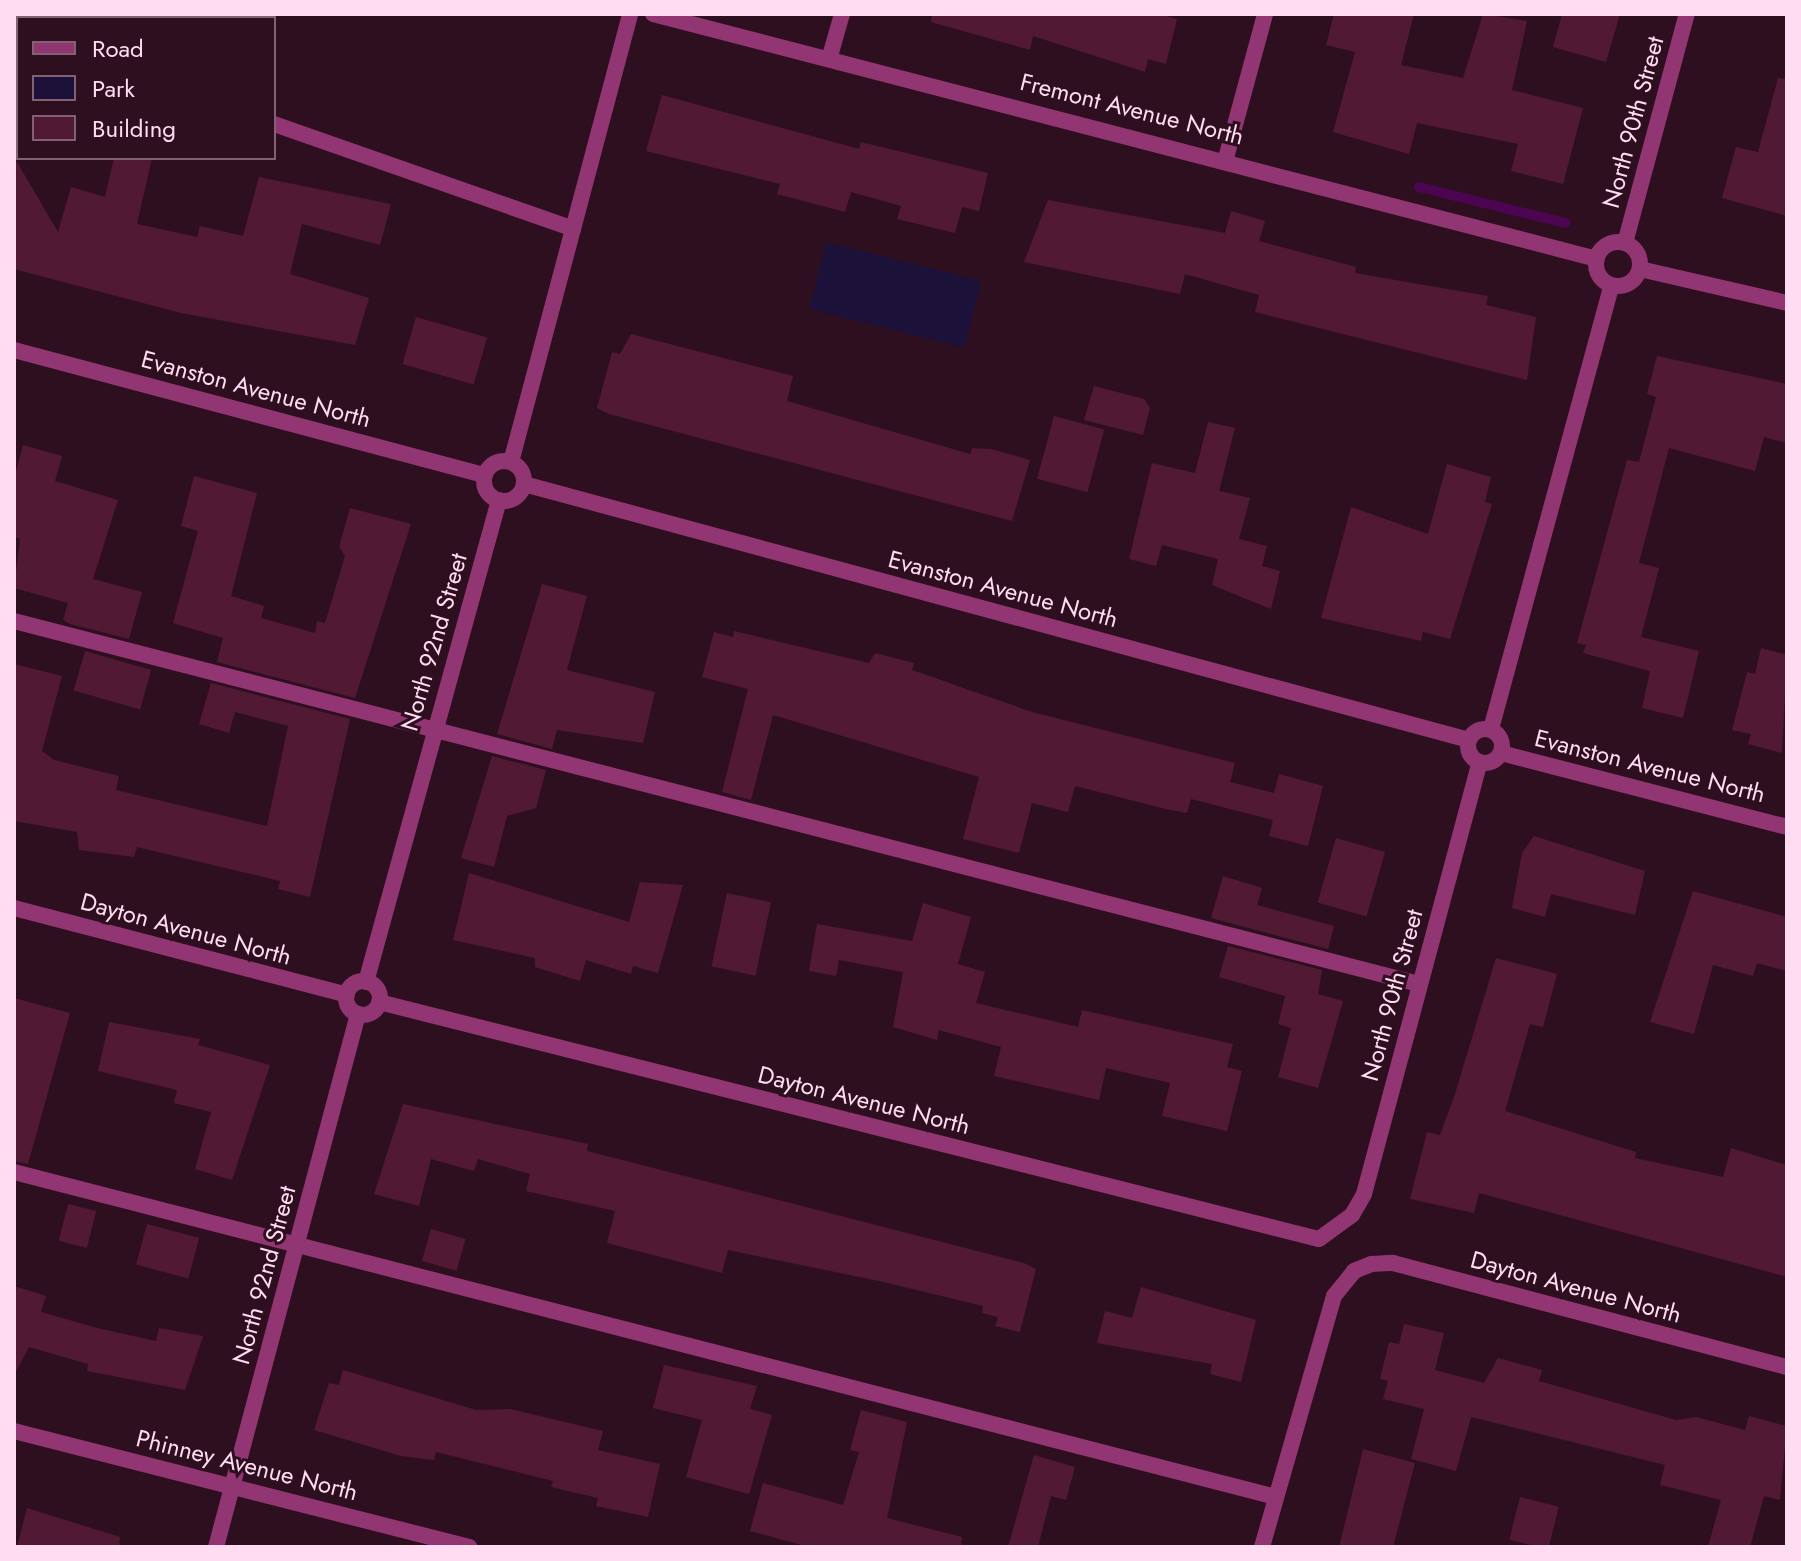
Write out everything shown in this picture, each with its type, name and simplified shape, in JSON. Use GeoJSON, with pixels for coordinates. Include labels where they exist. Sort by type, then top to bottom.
{"type":"FeatureCollection","features":[{"type":"Feature","properties":{"kind":"street"},"geometry":{"type":"LineString","coordinates":[[511,462],[497,462],[485,475],[487,491],[499,500],[515,499],[524,484],[511,462],[630,14]]}},
{"type":"Feature","properties":{"kind":"street","name":"Fremont Avenue North"},"geometry":{"type":"LineString","coordinates":[[653,14],[830,56],[1226,158],[1597,259]]}},
{"type":"Feature","properties":{"kind":"street"},"geometry":{"type":"LineString","coordinates":[[830,56],[842,14]]}},
{"type":"Feature","properties":{"kind":"street"},"geometry":{"type":"LineString","coordinates":[[1226,158],[1265,14]]}},
{"type":"Feature","properties":{"kind":"street","name":"North 90th Street"},"geometry":{"type":"LineString","coordinates":[[1625,243],[1687,14]]}},
{"type":"Feature","properties":{"kind":"street"},"geometry":{"type":"LineString","coordinates":[[276,125],[573,229]]}},
{"type":"Feature","properties":{"kind":"street"},"geometry":{"type":"LineString","coordinates":[[1625,243],[1638,254],[1640,269],[1633,282],[1611,286],[1599,277],[1597,259],[1607,245],[1625,243]]}},
{"type":"Feature","properties":{"kind":"street"},"geometry":{"type":"LineString","coordinates":[[1640,269],[1787,303]]}},
{"type":"Feature","properties":{"kind":"street"},"geometry":{"type":"LineString","coordinates":[[1491,729],[1469,740],[1480,762],[1501,753],[1491,729],[1611,286]]}},
{"type":"Feature","properties":{"kind":"street","name":"Evanston Avenue North"},"geometry":{"type":"LineString","coordinates":[[14,350],[485,475]]}},
{"type":"Feature","properties":{"kind":"street","name":"Evanston Avenue North"},"geometry":{"type":"LineString","coordinates":[[524,484],[1469,740]]}},
{"type":"Feature","properties":{"kind":"street","name":"North 92nd Street"},"geometry":{"type":"LineString","coordinates":[[366,982],[499,500]]}},
{"type":"Feature","properties":{"kind":"street"},"geometry":{"type":"LineString","coordinates":[[14,621],[1419,984]]}},
{"type":"Feature","properties":{"kind":"street","name":"Evanston Avenue North"},"geometry":{"type":"LineString","coordinates":[[1501,753],[1787,827]]}},
{"type":"Feature","properties":{"kind":"street","name":"North 90th Street"},"geometry":{"type":"LineString","coordinates":[[1335,1231],[1364,1194],[1480,762]]}},
{"type":"Feature","properties":{"kind":"street","name":"Dayton Avenue North"},"geometry":{"type":"LineString","coordinates":[[14,908],[347,995]]}},
{"type":"Feature","properties":{"kind":"street"},"geometry":{"type":"LineString","coordinates":[[366,982],[379,1002],[371,1013],[358,1014],[347,995],[366,982]]}},
{"type":"Feature","properties":{"kind":"street","name":"Dayton Avenue North"},"geometry":{"type":"LineString","coordinates":[[379,1002],[1295,1235],[1319,1239],[1335,1231]]}},
{"type":"Feature","properties":{"kind":"street","name":"North 92nd Street"},"geometry":{"type":"LineString","coordinates":[[216,1547],[358,1014]]}},
{"type":"Feature","properties":{"kind":"street"},"geometry":{"type":"LineString","coordinates":[[14,1172],[296,1248],[1276,1497],[1262,1547]]}},
{"type":"Feature","properties":{"kind":"street","name":"Dayton Avenue North"},"geometry":{"type":"LineString","coordinates":[[1276,1497],[1334,1296],[1354,1271],[1393,1263],[1787,1367]]}},
{"type":"Feature","properties":{"kind":"street","name":"Phinney Avenue North"},"geometry":{"type":"LineString","coordinates":[[14,1431],[469,1547]]}},
{"type":"Feature","properties":{"kind":"green space"},"geometry":{"type":"Polygon","coordinates":[[[826,242],[981,281],[965,348],[809,309],[826,242]]]}},
{"type":"Feature","properties":{"kind":"building"},"geometry":{"type":"Polygon","coordinates":[[[932,14],[1158,14],[1177,19],[1166,64],[1148,59],[1145,72],[1033,36],[1030,50],[931,22],[932,14]]]}},
{"type":"Feature","properties":{"kind":"building"},"geometry":{"type":"Polygon","coordinates":[[[1334,14],[1414,14],[1401,65],[1463,78],[1483,14],[1527,21],[1512,90],[1583,108],[1563,184],[1511,171],[1518,144],[1417,123],[1409,154],[1333,132],[1355,52],[1326,45],[1334,14]]]}},
{"type":"Feature","properties":{"kind":"building"},"geometry":{"type":"Polygon","coordinates":[[[1562,14],[1620,14],[1606,62],[1553,47],[1562,14]]]}},
{"type":"Feature","properties":{"kind":"building"},"geometry":{"type":"Polygon","coordinates":[[[1778,78],[1787,79],[1787,216],[1722,198],[1736,147],[1758,152],[1778,78]]]}},
{"type":"Feature","properties":{"kind":"building"},"geometry":{"type":"Polygon","coordinates":[[[662,95],[859,149],[861,142],[988,173],[979,211],[962,207],[955,233],[897,219],[901,206],[851,192],[845,212],[777,194],[780,184],[646,151],[662,95]]]}},
{"type":"Feature","properties":{"kind":"building"},"geometry":{"type":"Polygon","coordinates":[[[14,157],[58,232],[71,187],[105,197],[114,160],[152,160],[137,224],[197,237],[200,226],[243,236],[259,177],[391,204],[380,245],[302,224],[290,274],[369,298],[355,345],[181,313],[14,269],[14,157]]]}},
{"type":"Feature","properties":{"kind":"building"},"geometry":{"type":"Polygon","coordinates":[[[1048,200],[1225,233],[1231,211],[1265,221],[1259,241],[1356,267],[1355,273],[1488,296],[1486,305],[1536,317],[1527,380],[1255,312],[1259,295],[1185,274],[1180,294],[1024,262],[1048,200]]]}},
{"type":"Feature","properties":{"kind":"building"},"geometry":{"type":"Polygon","coordinates":[[[416,317],[487,337],[474,384],[402,364],[416,317]]]}},
{"type":"Feature","properties":{"kind":"building"},"geometry":{"type":"Polygon","coordinates":[[[631,334],[793,376],[787,401],[970,454],[972,448],[991,449],[1030,460],[1012,521],[609,414],[597,408],[612,352],[620,354],[631,334]]]}},
{"type":"Feature","properties":{"kind":"building"},"geometry":{"type":"Polygon","coordinates":[[[1657,356],[1787,384],[1787,443],[1764,437],[1755,471],[1669,448],[1639,563],[1659,568],[1641,637],[1699,651],[1683,718],[1642,708],[1650,671],[1583,653],[1586,645],[1577,643],[1627,460],[1639,462],[1656,397],[1647,394],[1657,356]]]}},
{"type":"Feature","properties":{"kind":"building"},"geometry":{"type":"Polygon","coordinates":[[[1094,386],[1144,399],[1150,408],[1143,435],[1084,420],[1094,386]]]}},
{"type":"Feature","properties":{"kind":"building"},"geometry":{"type":"Polygon","coordinates":[[[1054,416],[1104,429],[1087,492],[1037,479],[1054,416]]]}},
{"type":"Feature","properties":{"kind":"building"},"geometry":{"type":"Polygon","coordinates":[[[1208,422],[1235,428],[1219,491],[1250,498],[1239,539],[1267,546],[1262,566],[1280,571],[1271,609],[1212,585],[1218,559],[1162,545],[1156,566],[1129,559],[1152,463],[1195,473],[1208,422]]]}},
{"type":"Feature","properties":{"kind":"building"},"geometry":{"type":"Polygon","coordinates":[[[23,445],[62,456],[55,481],[118,500],[93,579],[142,592],[129,639],[70,624],[63,620],[68,603],[14,588],[20,539],[14,537],[14,479],[23,445]]]}},
{"type":"Feature","properties":{"kind":"building"},"geometry":{"type":"Polygon","coordinates":[[[1447,464],[1491,477],[1485,502],[1492,504],[1450,639],[1423,632],[1421,641],[1321,618],[1351,507],[1428,534],[1447,464]]]}},
{"type":"Feature","properties":{"kind":"building"},"geometry":{"type":"Polygon","coordinates":[[[194,476],[257,493],[231,596],[264,606],[261,618],[315,633],[317,621],[325,623],[345,556],[339,547],[350,508],[411,524],[355,698],[217,662],[223,638],[173,623],[198,531],[181,526],[194,476]]]}},
{"type":"Feature","properties":{"kind":"building"},"geometry":{"type":"Polygon","coordinates":[[[542,584],[587,596],[567,670],[655,692],[643,743],[557,730],[552,749],[497,734],[542,584]]]}},
{"type":"Feature","properties":{"kind":"building"},"geometry":{"type":"Polygon","coordinates":[[[734,631],[869,663],[875,653],[914,663],[912,670],[1032,712],[1235,763],[1230,782],[1274,793],[1279,774],[1323,786],[1308,846],[1269,836],[1273,820],[1191,799],[1187,813],[1075,786],[1068,812],[1032,803],[1019,853],[963,839],[979,777],[773,715],[751,800],[722,792],[748,689],[702,677],[714,632],[733,637],[734,631]]]}},
{"type":"Feature","properties":{"kind":"building"},"geometry":{"type":"Polygon","coordinates":[[[1761,648],[1787,655],[1782,753],[1748,744],[1751,734],[1732,730],[1747,672],[1755,674],[1761,648]]]}},
{"type":"Feature","properties":{"kind":"building"},"geometry":{"type":"Polygon","coordinates":[[[85,651],[151,670],[140,709],[74,690],[85,651]]]}},
{"type":"Feature","properties":{"kind":"building"},"geometry":{"type":"Polygon","coordinates":[[[14,664],[62,676],[42,751],[54,760],[119,776],[116,790],[267,826],[288,726],[235,712],[229,733],[199,724],[211,683],[350,719],[310,897],[278,889],[280,881],[137,847],[134,857],[79,850],[77,832],[14,821],[14,664]]]}},
{"type":"Feature","properties":{"kind":"building"},"geometry":{"type":"Polygon","coordinates":[[[492,756],[546,770],[536,808],[507,816],[494,867],[461,858],[492,756]]]}},
{"type":"Feature","properties":{"kind":"building"},"geometry":{"type":"Polygon","coordinates":[[[1534,836],[1645,871],[1635,915],[1551,894],[1545,917],[1512,908],[1522,853],[1534,836]]]}},
{"type":"Feature","properties":{"kind":"building"},"geometry":{"type":"Polygon","coordinates":[[[1336,838],[1385,852],[1367,916],[1318,902],[1336,838]]]}},
{"type":"Feature","properties":{"kind":"building"},"geometry":{"type":"Polygon","coordinates":[[[469,873],[629,922],[640,882],[683,885],[658,973],[633,966],[631,974],[586,960],[580,981],[535,967],[535,958],[453,940],[469,873]]]}},
{"type":"Feature","properties":{"kind":"building"},"geometry":{"type":"Polygon","coordinates":[[[1223,876],[1262,888],[1257,905],[1334,926],[1328,949],[1211,918],[1223,876]]]}},
{"type":"Feature","properties":{"kind":"building"},"geometry":{"type":"Polygon","coordinates":[[[1693,891],[1787,917],[1787,971],[1757,963],[1753,976],[1713,965],[1694,1034],[1650,1022],[1693,891]]]}},
{"type":"Feature","properties":{"kind":"building"},"geometry":{"type":"Polygon","coordinates":[[[727,893],[771,902],[755,976],[711,966],[727,893]]]}},
{"type":"Feature","properties":{"kind":"building"},"geometry":{"type":"Polygon","coordinates":[[[923,903],[971,917],[958,964],[985,972],[976,1003],[1078,1027],[1082,1010],[1233,1044],[1227,1067],[1242,1071],[1227,1131],[1162,1116],[1170,1083],[1106,1068],[1099,1100],[994,1076],[1001,1047],[939,1030],[937,1040],[893,1027],[903,972],[839,960],[836,976],[809,971],[817,924],[912,941],[923,903]]]}},
{"type":"Feature","properties":{"kind":"building"},"geometry":{"type":"Polygon","coordinates":[[[1228,946],[1322,970],[1318,994],[1343,1001],[1318,1088],[1278,1077],[1291,1028],[1278,1024],[1285,996],[1219,977],[1228,946]]]}},
{"type":"Feature","properties":{"kind":"building"},"geometry":{"type":"Polygon","coordinates":[[[1496,958],[1557,974],[1543,1027],[1530,1024],[1505,1111],[1636,1152],[1635,1158],[1723,1177],[1731,1148],[1787,1165],[1787,1277],[1479,1193],[1474,1213],[1410,1199],[1427,1132],[1440,1135],[1455,1094],[1496,958]]]}},
{"type":"Feature","properties":{"kind":"building"},"geometry":{"type":"Polygon","coordinates":[[[14,998],[70,1013],[28,1164],[14,1161],[14,998]]]}},
{"type":"Feature","properties":{"kind":"building"},"geometry":{"type":"Polygon","coordinates":[[[109,1022],[200,1039],[198,1045],[270,1065],[232,1180],[195,1169],[211,1112],[174,1103],[177,1090],[98,1071],[109,1022]]]}},
{"type":"Feature","properties":{"kind":"building"},"geometry":{"type":"Polygon","coordinates":[[[403,1104],[588,1144],[587,1151],[1024,1263],[1036,1269],[1020,1332],[995,1326],[998,1317],[982,1313],[983,1306],[879,1281],[728,1250],[722,1273],[607,1243],[615,1211],[526,1191],[530,1174],[478,1159],[474,1171],[431,1159],[419,1206],[374,1194],[403,1104]]]}},
{"type":"Feature","properties":{"kind":"building"},"geometry":{"type":"Polygon","coordinates":[[[68,1204],[96,1211],[87,1248],[59,1241],[68,1204]]]}},
{"type":"Feature","properties":{"kind":"building"},"geometry":{"type":"Polygon","coordinates":[[[147,1224],[199,1238],[188,1279],[136,1265],[147,1224]]]}},
{"type":"Feature","properties":{"kind":"building"},"geometry":{"type":"Polygon","coordinates":[[[431,1229],[466,1239],[457,1271],[422,1261],[431,1229]]]}},
{"type":"Feature","properties":{"kind":"building"},"geometry":{"type":"Polygon","coordinates":[[[14,1286],[46,1296],[41,1312],[97,1328],[156,1341],[159,1328],[203,1336],[185,1390],[87,1371],[88,1364],[29,1347],[14,1375],[14,1286]]]}},
{"type":"Feature","properties":{"kind":"building"},"geometry":{"type":"Polygon","coordinates":[[[1141,1287],[1256,1320],[1241,1382],[1210,1374],[1212,1364],[1097,1343],[1105,1311],[1132,1318],[1141,1287]]]}},
{"type":"Feature","properties":{"kind":"building"},"geometry":{"type":"Polygon","coordinates":[[[1404,1324],[1444,1333],[1435,1370],[1484,1383],[1498,1358],[1542,1370],[1539,1381],[1676,1420],[1696,1417],[1745,1430],[1749,1416],[1787,1426],[1780,1500],[1764,1496],[1750,1547],[1708,1547],[1721,1500],[1660,1485],[1665,1465],[1471,1417],[1456,1471],[1411,1459],[1424,1409],[1383,1399],[1388,1381],[1380,1379],[1389,1342],[1399,1344],[1404,1324]]]}},
{"type":"Feature","properties":{"kind":"building"},"geometry":{"type":"Polygon","coordinates":[[[664,1365],[757,1386],[750,1409],[772,1415],[749,1494],[686,1477],[702,1420],[653,1408],[664,1365]]]}},
{"type":"Feature","properties":{"kind":"building"},"geometry":{"type":"Polygon","coordinates":[[[343,1370],[476,1410],[510,1409],[603,1431],[598,1450],[660,1464],[648,1517],[596,1506],[598,1498],[551,1487],[553,1481],[436,1452],[434,1460],[401,1456],[314,1430],[329,1383],[339,1385],[343,1370]]]}},
{"type":"Feature","properties":{"kind":"building"},"geometry":{"type":"Polygon","coordinates":[[[861,1410],[907,1422],[887,1518],[962,1537],[961,1547],[809,1547],[750,1531],[763,1483],[843,1505],[859,1452],[850,1450],[861,1410]]]}},
{"type":"Feature","properties":{"kind":"building"},"geometry":{"type":"Polygon","coordinates":[[[1363,1449],[1415,1463],[1393,1547],[1339,1547],[1363,1449]]]}},
{"type":"Feature","properties":{"kind":"building"},"geometry":{"type":"Polygon","coordinates":[[[1034,1455],[1075,1467],[1066,1500],[1051,1496],[1038,1547],[1008,1547],[1034,1455]]]}},
{"type":"Feature","properties":{"kind":"building"},"geometry":{"type":"Polygon","coordinates":[[[1520,1497],[1559,1507],[1549,1547],[1509,1540],[1520,1497]]]}},
{"type":"Feature","properties":{"kind":"building"},"geometry":{"type":"Polygon","coordinates":[[[27,1508],[120,1537],[119,1547],[17,1547],[27,1508]]]}},
{"type":"Feature","properties":{"kind":"waterway"},"geometry":{"type":"LineString","coordinates":[[1419,187],[1566,223]]}}]}
